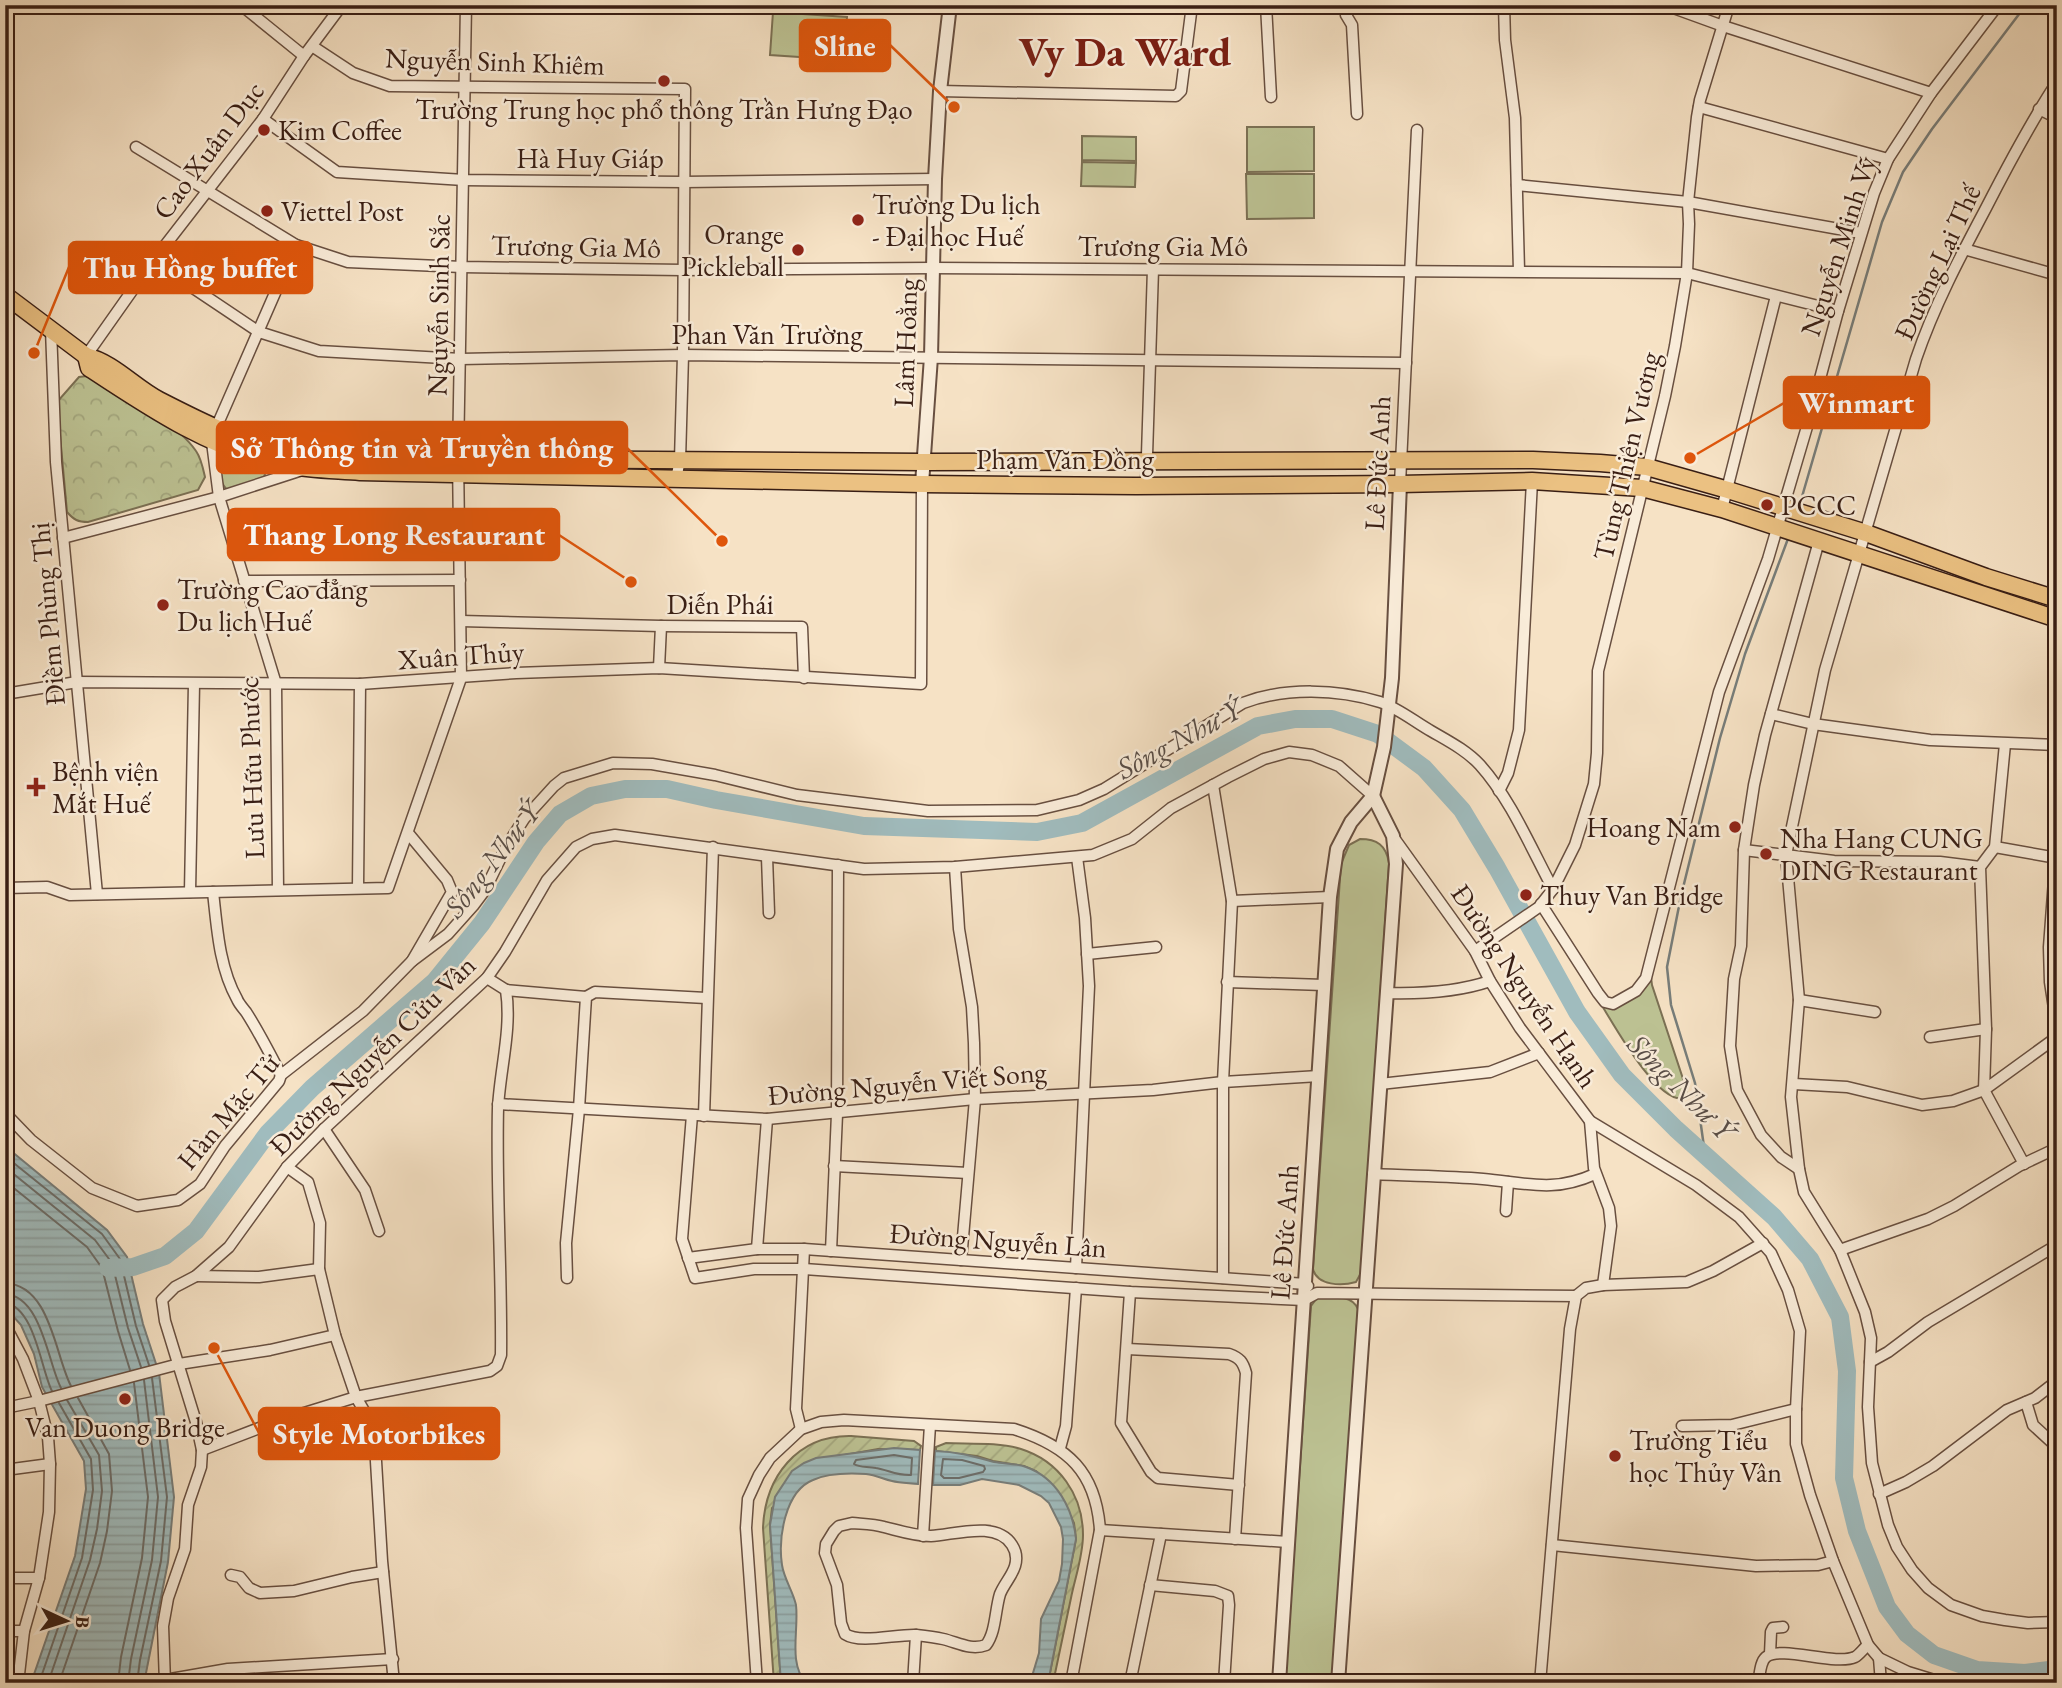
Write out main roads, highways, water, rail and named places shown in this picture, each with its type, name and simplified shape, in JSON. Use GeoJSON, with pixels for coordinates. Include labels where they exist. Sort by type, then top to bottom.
{"type":"FeatureCollection","features":[{"type":"Feature","properties":{"kind":"main road","name":"Phạm Văn Đồng"},"geometry":{"type":"LineString","coordinates":[[6,296],[86,356],[89,368],[150,408],[283,465],[360,472],[458,466],[680,460],[1402,460],[1600,463],[1647,467],[1728,490],[1866,533],[1986,578],[2057,599]]}},
{"type":"Feature","properties":{"kind":"main road","name":"Phạm Văn Đồng"},"geometry":{"type":"LineString","coordinates":[[214,435],[289,452],[458,466],[676,479],[1146,486],[1532,481],[1642,488],[1722,509],[2057,619]]}},
{"type":"Feature","properties":{"kind":"water"},"geometry":{"type":"Polygon","coordinates":[[[5,1146],[107,1230],[127,1257],[143,1324],[159,1373],[174,1497],[168,1562],[144,1683],[31,1683],[75,1556],[86,1489],[84,1461],[42,1387],[34,1354],[21,1325],[5,1307],[5,1146]]]}},
{"type":"Feature","properties":{"kind":"water"},"geometry":{"type":"Polygon","coordinates":[[[894,1448],[920,1450],[918,1484],[895,1482],[866,1474],[832,1475],[803,1486],[790,1505],[783,1529],[781,1554],[782,1565],[796,1605],[797,1666],[806,1683],[781,1683],[770,1525],[775,1497],[792,1471],[816,1458],[894,1448]]]}},
{"type":"Feature","properties":{"kind":"water"},"geometry":{"type":"Polygon","coordinates":[[[935,1451],[1026,1467],[1037,1472],[1055,1487],[1067,1506],[1076,1539],[1048,1683],[1030,1683],[1039,1653],[1041,1619],[1059,1581],[1063,1539],[1061,1527],[1049,1503],[1019,1485],[982,1479],[960,1485],[933,1485],[935,1451]]]}},
{"type":"Feature","properties":{"kind":"waterway"},"geometry":{"type":"LineString","coordinates":[[1799,507],[1882,222],[1903,172],[1932,129],[2026,5]]}},
{"type":"Feature","properties":{"kind":"waterway"},"geometry":{"type":"LineString","coordinates":[[1705,1154],[1695,1083],[1671,1005],[1667,967],[1681,896],[1720,738],[1745,654],[1789,536]]}},
{"type":"Feature","properties":{"kind":"waterway","name":"Sông Như Ý"},"geometry":{"type":"LineString","coordinates":[[108,1268],[133,1267],[165,1256],[196,1231],[268,1133],[312,1088],[435,981],[482,923],[536,842],[560,814],[591,796],[625,789],[667,789],[864,826],[1037,832],[1082,823],[1258,726],[1295,719],[1332,719],[1378,734],[1424,768],[1462,810],[1577,1012],[1622,1075],[1676,1129],[1774,1217],[1810,1259],[1840,1317],[1847,1371],[1844,1478],[1857,1531],[1887,1607],[1907,1634],[1934,1655],[1977,1670],[2025,1673],[2057,1669]]}},
{"type":"Feature","properties":{"kind":"place","name":"Trường Trung học phổ thông Trần Hưng Đạo"},"geometry":{"type":"Point","coordinates":[664,81]}},
{"type":"Feature","properties":{"kind":"place","name":"Sline"},"geometry":{"type":"Point","coordinates":[954,107]}},
{"type":"Feature","properties":{"kind":"place","name":"Kim Coffee"},"geometry":{"type":"Point","coordinates":[264,130]}},
{"type":"Feature","properties":{"kind":"place","name":"Viettel Post"},"geometry":{"type":"Point","coordinates":[267,211]}},
{"type":"Feature","properties":{"kind":"place","name":"Trường Du lịch - Đại học Huế"},"geometry":{"type":"Point","coordinates":[858,220]}},
{"type":"Feature","properties":{"kind":"place","name":"Orange Pickleball"},"geometry":{"type":"Point","coordinates":[798,250]}},
{"type":"Feature","properties":{"kind":"place","name":"Thu Hồng buffet"},"geometry":{"type":"Point","coordinates":[34,353]}},
{"type":"Feature","properties":{"kind":"place","name":"Winmart"},"geometry":{"type":"Point","coordinates":[1690,458]}},
{"type":"Feature","properties":{"kind":"place","name":"PCCC"},"geometry":{"type":"Point","coordinates":[1767,505]}},
{"type":"Feature","properties":{"kind":"place","name":"Sở Thông tin và Truyền thông"},"geometry":{"type":"Point","coordinates":[722,541]}},
{"type":"Feature","properties":{"kind":"place","name":"Thang Long Restaurant"},"geometry":{"type":"Point","coordinates":[631,582]}},
{"type":"Feature","properties":{"kind":"place","name":"Trường Cao đẳng Du lịch Huế"},"geometry":{"type":"Point","coordinates":[163,605]}},
{"type":"Feature","properties":{"kind":"place","name":"Bệnh viện Mắt Huế"},"geometry":{"type":"Point","coordinates":[36,787]}},
{"type":"Feature","properties":{"kind":"place","name":"Hoang Nam"},"geometry":{"type":"Point","coordinates":[1735,827]}},
{"type":"Feature","properties":{"kind":"place","name":"Nha Hang CUNG DING Restaurant"},"geometry":{"type":"Point","coordinates":[1766,854]}},
{"type":"Feature","properties":{"kind":"place","name":"Thuy Van Bridge"},"geometry":{"type":"Point","coordinates":[1526,895]}},
{"type":"Feature","properties":{"kind":"place","name":"Style Motorbikes"},"geometry":{"type":"Point","coordinates":[214,1348]}},
{"type":"Feature","properties":{"kind":"place","name":"Van Duong Bridge"},"geometry":{"type":"Point","coordinates":[125,1399]}},
{"type":"Feature","properties":{"kind":"place","name":"Trường Tiểu học Thủy Vân"},"geometry":{"type":"Point","coordinates":[1615,1456]}},
{"type":"Feature","properties":{"kind":"district","name":"Vy Da Ward"},"geometry":{"type":"Point","coordinates":[1125,51]}}]}
